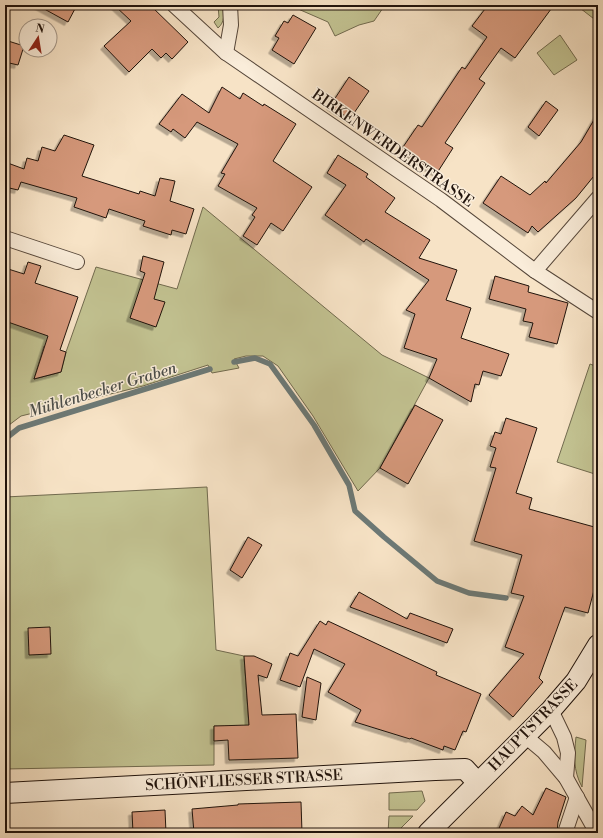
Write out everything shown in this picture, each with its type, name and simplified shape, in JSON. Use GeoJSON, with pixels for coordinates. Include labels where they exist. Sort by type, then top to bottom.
{"type":"FeatureCollection","features":[{"type":"Feature","properties":{"kind":"main road","name":"HAUPTSTRASSE"},"geometry":{"type":"LineString","coordinates":[[428,833],[477,782],[551,710],[576,681],[598,645]]}},
{"type":"Feature","properties":{"kind":"main road","name":"SCHÖNFLIESSER STRASSE"},"geometry":{"type":"LineString","coordinates":[[5,793],[465,769],[477,782]]}},
{"type":"Feature","properties":{"kind":"street","name":"BIRKENWERDERSTRASSE"},"geometry":{"type":"LineString","coordinates":[[174,5],[226,53],[441,200],[535,271],[598,312]]}},
{"type":"Feature","properties":{"kind":"street"},"geometry":{"type":"LineString","coordinates":[[226,53],[231,25],[230,5]]}},
{"type":"Feature","properties":{"kind":"street"},"geometry":{"type":"LineString","coordinates":[[535,271],[598,198]]}},
{"type":"Feature","properties":{"kind":"street"},"geometry":{"type":"LineString","coordinates":[[5,238],[77,262]]}},
{"type":"Feature","properties":{"kind":"street"},"geometry":{"type":"LineString","coordinates":[[551,710],[564,737],[568,753],[566,778]]}},
{"type":"Feature","properties":{"kind":"street"},"geometry":{"type":"LineString","coordinates":[[525,736],[544,752],[566,778],[597,833]]}},
{"type":"Feature","properties":{"kind":"street"},"geometry":{"type":"LineString","coordinates":[[565,833],[577,797]]}},
{"type":"Feature","properties":{"kind":"green space"},"geometry":{"type":"Polygon","coordinates":[[[218,5],[223,5],[224,15],[222,23],[218,28],[214,22],[219,17],[218,5]]]}},
{"type":"Feature","properties":{"kind":"green space"},"geometry":{"type":"Polygon","coordinates":[[[289,5],[385,5],[374,21],[359,25],[335,36],[328,22],[289,5]]]}},
{"type":"Feature","properties":{"kind":"green space"},"geometry":{"type":"Polygon","coordinates":[[[576,5],[598,5],[598,22],[576,5]]]}},
{"type":"Feature","properties":{"kind":"green space"},"geometry":{"type":"Polygon","coordinates":[[[560,35],[577,60],[554,75],[537,53],[560,35]]]}},
{"type":"Feature","properties":{"kind":"green space"},"geometry":{"type":"Polygon","coordinates":[[[203,207],[382,355],[429,378],[380,468],[358,491],[313,416],[278,366],[263,356],[246,356],[234,359],[239,368],[212,373],[208,365],[143,386],[21,416],[5,428],[5,314],[54,339],[52,348],[44,346],[34,379],[61,372],[66,352],[96,267],[177,289],[203,207]]]}},
{"type":"Feature","properties":{"kind":"green space"},"geometry":{"type":"Polygon","coordinates":[[[590,364],[598,367],[598,475],[557,462],[590,364]]]}},
{"type":"Feature","properties":{"kind":"green space"},"geometry":{"type":"Polygon","coordinates":[[[207,487],[216,650],[244,656],[249,727],[214,726],[214,765],[5,769],[5,497],[207,487]]]}},
{"type":"Feature","properties":{"kind":"green space"},"geometry":{"type":"Polygon","coordinates":[[[576,737],[586,740],[582,787],[577,775],[575,763],[576,737]]]}},
{"type":"Feature","properties":{"kind":"green space"},"geometry":{"type":"Polygon","coordinates":[[[422,791],[425,801],[417,810],[389,810],[389,793],[422,791]]]}},
{"type":"Feature","properties":{"kind":"green space"},"geometry":{"type":"Polygon","coordinates":[[[389,816],[413,816],[396,833],[388,833],[389,816]]]}},
{"type":"Feature","properties":{"kind":"building"},"geometry":{"type":"Polygon","coordinates":[[[37,5],[77,5],[68,22],[37,5]]]}},
{"type":"Feature","properties":{"kind":"building"},"geometry":{"type":"Polygon","coordinates":[[[114,5],[150,5],[188,42],[172,59],[166,53],[161,58],[152,49],[129,72],[104,46],[131,21],[114,5]]]}},
{"type":"Feature","properties":{"kind":"building"},"geometry":{"type":"Polygon","coordinates":[[[488,5],[554,5],[515,58],[501,48],[479,79],[485,83],[445,143],[453,148],[437,173],[401,150],[418,125],[422,127],[462,67],[465,69],[487,37],[472,26],[488,5]]]}},
{"type":"Feature","properties":{"kind":"building"},"geometry":{"type":"Polygon","coordinates":[[[293,15],[316,28],[294,64],[272,50],[279,38],[275,36],[284,21],[288,23],[293,15]]]}},
{"type":"Feature","properties":{"kind":"building"},"geometry":{"type":"Polygon","coordinates":[[[5,40],[18,44],[18,58],[20,58],[18,65],[5,62],[5,40]]]}},
{"type":"Feature","properties":{"kind":"building"},"geometry":{"type":"Polygon","coordinates":[[[349,77],[369,91],[350,119],[330,106],[349,77]]]}},
{"type":"Feature","properties":{"kind":"building"},"geometry":{"type":"Polygon","coordinates":[[[222,87],[240,99],[243,93],[296,124],[273,161],[312,187],[283,231],[271,223],[257,245],[243,236],[255,217],[252,215],[257,208],[218,186],[225,174],[221,173],[238,144],[197,122],[185,138],[173,129],[171,132],[159,124],[182,94],[209,113],[222,87]]]}},
{"type":"Feature","properties":{"kind":"building"},"geometry":{"type":"Polygon","coordinates":[[[546,101],[558,110],[539,136],[528,127],[546,101]]]}},
{"type":"Feature","properties":{"kind":"building"},"geometry":{"type":"Polygon","coordinates":[[[598,113],[598,171],[576,198],[538,232],[532,226],[528,233],[483,203],[501,176],[530,195],[545,181],[546,183],[581,142],[598,113]]]}},
{"type":"Feature","properties":{"kind":"building"},"geometry":{"type":"Polygon","coordinates":[[[64,135],[94,145],[82,176],[139,194],[140,191],[155,196],[160,178],[175,181],[170,201],[194,209],[186,234],[172,230],[171,235],[143,226],[145,221],[109,209],[106,218],[74,207],[77,198],[21,182],[18,190],[5,187],[5,162],[24,169],[27,158],[38,161],[42,147],[55,151],[64,135]]]}},
{"type":"Feature","properties":{"kind":"building"},"geometry":{"type":"Polygon","coordinates":[[[338,155],[368,174],[366,177],[395,198],[385,212],[430,240],[419,258],[457,270],[446,300],[471,308],[461,338],[509,354],[501,376],[483,371],[479,385],[475,384],[471,402],[429,378],[437,359],[404,348],[415,314],[406,310],[429,280],[366,239],[364,242],[325,215],[346,185],[327,173],[338,155]]]}},
{"type":"Feature","properties":{"kind":"building"},"geometry":{"type":"Polygon","coordinates":[[[143,256],[164,262],[154,299],[165,302],[156,327],[130,318],[145,273],[140,271],[143,256]]]}},
{"type":"Feature","properties":{"kind":"building"},"geometry":{"type":"Polygon","coordinates":[[[28,262],[41,266],[35,283],[78,297],[60,350],[66,352],[61,372],[34,379],[48,336],[5,321],[5,268],[24,274],[28,262]]]}},
{"type":"Feature","properties":{"kind":"building"},"geometry":{"type":"Polygon","coordinates":[[[495,276],[529,286],[528,292],[568,303],[557,344],[529,337],[533,323],[523,321],[526,309],[489,299],[495,276]]]}},
{"type":"Feature","properties":{"kind":"building"},"geometry":{"type":"Polygon","coordinates":[[[415,405],[443,420],[408,484],[380,468],[415,405]]]}},
{"type":"Feature","properties":{"kind":"building"},"geometry":{"type":"Polygon","coordinates":[[[506,418],[537,428],[516,493],[532,498],[529,509],[598,528],[598,575],[588,613],[565,607],[539,678],[543,682],[513,717],[489,695],[524,654],[505,647],[524,596],[511,593],[522,555],[474,541],[496,468],[490,467],[496,448],[490,446],[495,432],[501,434],[506,418]]]}},
{"type":"Feature","properties":{"kind":"building"},"geometry":{"type":"Polygon","coordinates":[[[248,537],[262,545],[242,578],[230,570],[248,537]]]}},
{"type":"Feature","properties":{"kind":"building"},"geometry":{"type":"Polygon","coordinates":[[[359,592],[407,619],[410,613],[453,629],[447,643],[350,607],[359,592]]]}},
{"type":"Feature","properties":{"kind":"building"},"geometry":{"type":"Polygon","coordinates":[[[320,621],[326,625],[328,621],[437,672],[436,675],[481,694],[466,732],[463,731],[455,750],[444,746],[443,750],[411,738],[410,739],[355,722],[361,710],[328,692],[345,664],[314,649],[300,687],[280,680],[290,653],[298,656],[320,621]]]}},
{"type":"Feature","properties":{"kind":"building"},"geometry":{"type":"Polygon","coordinates":[[[50,627],[51,654],[29,655],[28,628],[50,627]]]}},
{"type":"Feature","properties":{"kind":"building"},"geometry":{"type":"Polygon","coordinates":[[[244,656],[254,656],[272,664],[267,678],[258,675],[262,715],[296,714],[298,758],[229,760],[228,740],[214,741],[214,726],[249,725],[244,656]]]}},
{"type":"Feature","properties":{"kind":"building"},"geometry":{"type":"Polygon","coordinates":[[[307,677],[321,683],[316,720],[302,717],[307,677]]]}},
{"type":"Feature","properties":{"kind":"building"},"geometry":{"type":"Polygon","coordinates":[[[546,788],[566,797],[558,822],[557,833],[497,833],[506,812],[515,816],[522,806],[533,815],[546,788]]]}},
{"type":"Feature","properties":{"kind":"building"},"geometry":{"type":"Polygon","coordinates":[[[301,802],[302,833],[194,833],[192,809],[238,804],[301,802]]]}},
{"type":"Feature","properties":{"kind":"building"},"geometry":{"type":"Polygon","coordinates":[[[165,810],[166,833],[133,833],[132,812],[165,810]]]}},
{"type":"Feature","properties":{"kind":"waterway","name":"Mühlenbecker Graben"},"geometry":{"type":"LineString","coordinates":[[234,362],[255,358],[270,364],[314,425],[349,485],[355,511],[384,537],[437,581],[469,593],[506,598]]}},
{"type":"Feature","properties":{"kind":"waterway","name":"Mühlenbecker Graben"},"geometry":{"type":"LineString","coordinates":[[5,439],[19,428],[210,369]]}}]}
